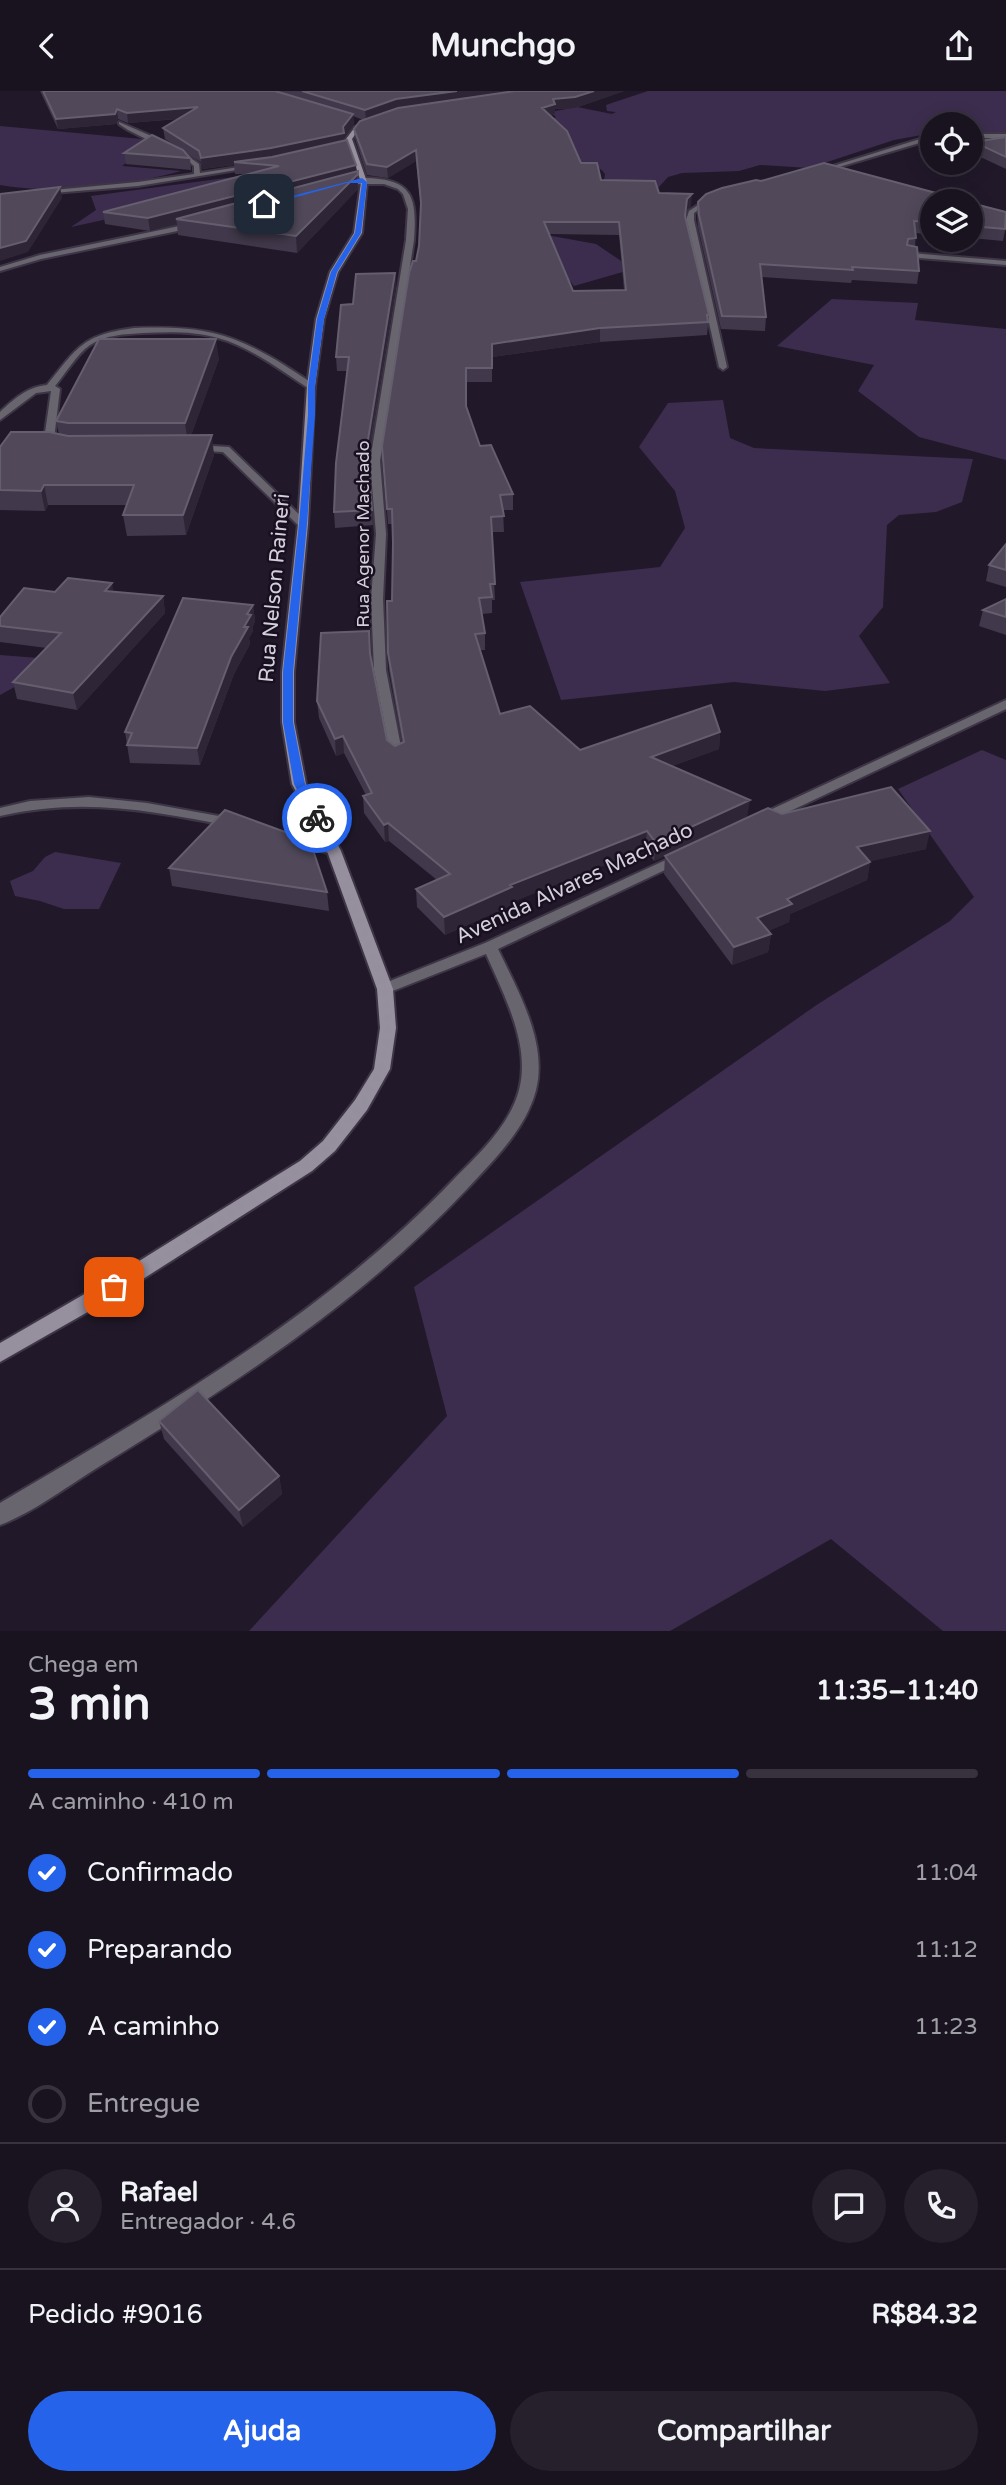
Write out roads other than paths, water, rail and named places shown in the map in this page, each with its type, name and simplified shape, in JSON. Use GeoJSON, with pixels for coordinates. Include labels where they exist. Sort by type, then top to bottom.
{"type":"FeatureCollection","features":[{"type":"Feature","properties":{"kind":"main road"},"geometry":{"type":"LineString","coordinates":[[366,124],[381,118]]}},
{"type":"Feature","properties":{"kind":"main road","name":"Rua Nelson Raineri"},"geometry":{"type":"LineString","coordinates":[[0,1353],[114,1287],[306,1166],[329,1146],[361,1105],[382,1069],[388,1028],[385,989],[334,851],[299,784],[288,722],[288,672],[312,415],[311,386],[320,319],[334,272],[358,233],[364,191],[362,180],[344,148],[351,133],[366,124]]}},
{"type":"Feature","properties":{"kind":"street"},"geometry":{"type":"LineString","coordinates":[[354,120],[366,124]]}},
{"type":"Feature","properties":{"kind":"street"},"geometry":{"type":"LineString","coordinates":[[121,123],[141,136],[186,154],[197,165],[197,174]]}},
{"type":"Feature","properties":{"kind":"street"},"geometry":{"type":"LineString","coordinates":[[983,136],[1006,137]]}},
{"type":"Feature","properties":{"kind":"street"},"geometry":{"type":"LineString","coordinates":[[815,172],[920,141]]}},
{"type":"Feature","properties":{"kind":"street"},"geometry":{"type":"LineString","coordinates":[[31,194],[114,187],[260,166]]}},
{"type":"Feature","properties":{"kind":"street"},"geometry":{"type":"LineString","coordinates":[[337,184],[362,180]]}},
{"type":"Feature","properties":{"kind":"street","name":"Rua Agenor Machado"},"geometry":{"type":"LineString","coordinates":[[362,180],[375,180],[401,188],[408,194],[412,211],[410,240],[375,461],[381,534],[377,599],[380,670],[397,757]]}},
{"type":"Feature","properties":{"kind":"street"},"geometry":{"type":"LineString","coordinates":[[718,196],[695,208],[691,212],[690,220],[723,366]]}},
{"type":"Feature","properties":{"kind":"street"},"geometry":{"type":"LineString","coordinates":[[0,269],[40,257],[200,224]]}},
{"type":"Feature","properties":{"kind":"street"},"geometry":{"type":"LineString","coordinates":[[911,255],[1006,263]]}},
{"type":"Feature","properties":{"kind":"street"},"geometry":{"type":"LineString","coordinates":[[50,387],[89,341],[109,334],[129,332],[221,335],[311,386]]}},
{"type":"Feature","properties":{"kind":"street"},"geometry":{"type":"LineString","coordinates":[[0,417],[30,391],[50,387],[56,389],[49,440],[58,448],[65,449]]}},
{"type":"Feature","properties":{"kind":"street"},"geometry":{"type":"LineString","coordinates":[[188,448],[226,449],[303,524]]}},
{"type":"Feature","properties":{"kind":"street"},"geometry":{"type":"LineString","coordinates":[[742,828],[1006,704]]}},
{"type":"Feature","properties":{"kind":"street"},"geometry":{"type":"LineString","coordinates":[[0,812],[47,801],[92,800],[150,806],[252,827]]}},
{"type":"Feature","properties":{"kind":"street"},"geometry":{"type":"LineString","coordinates":[[276,833],[334,851]]}},
{"type":"Feature","properties":{"kind":"street","name":"Avenida Alvares Machado"},"geometry":{"type":"LineString","coordinates":[[385,989],[490,947],[691,852]]}},
{"type":"Feature","properties":{"kind":"street"},"geometry":{"type":"LineString","coordinates":[[0,1515],[190,1399],[303,1322],[388,1258],[452,1196],[513,1125],[529,1086],[528,1042],[509,988],[490,947]]}}]}
